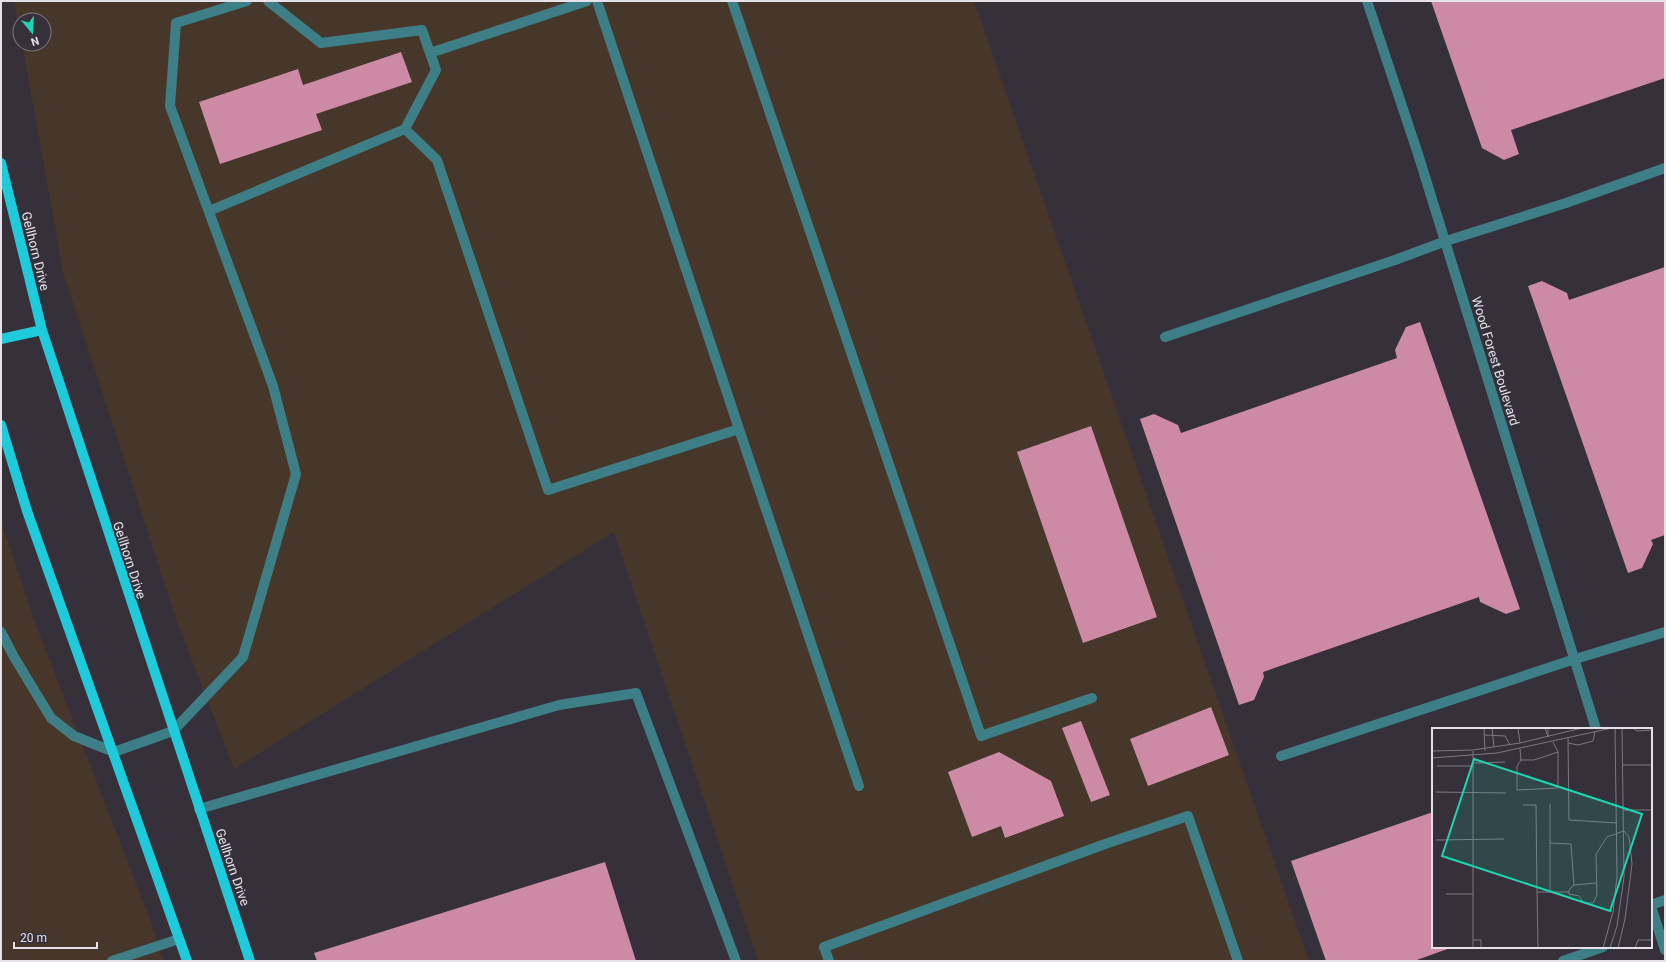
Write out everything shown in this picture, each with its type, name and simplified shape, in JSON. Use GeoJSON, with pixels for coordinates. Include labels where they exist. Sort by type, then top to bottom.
{"type":"FeatureCollection","features":[{"type":"Feature","properties":{"kind":"main road","name":"Gellhorn Drive"},"geometry":{"type":"LineString","coordinates":[[1,163],[42,330],[250,961]]}},
{"type":"Feature","properties":{"kind":"main road"},"geometry":{"type":"LineString","coordinates":[[1,339],[42,330]]}},
{"type":"Feature","properties":{"kind":"main road"},"geometry":{"type":"LineString","coordinates":[[1,425],[27,511],[114,752],[187,961]]}},
{"type":"Feature","properties":{"kind":"street"},"geometry":{"type":"LineString","coordinates":[[1,632],[14,657],[51,718],[74,736],[114,752],[173,731],[243,657],[296,474],[273,386],[170,106],[176,23],[247,1]]}},
{"type":"Feature","properties":{"kind":"street"},"geometry":{"type":"LineString","coordinates":[[209,211],[405,129],[436,70],[422,30],[321,43],[268,1]]}},
{"type":"Feature","properties":{"kind":"street"},"geometry":{"type":"LineString","coordinates":[[430,53],[587,1]]}},
{"type":"Feature","properties":{"kind":"street"},"geometry":{"type":"LineString","coordinates":[[597,1],[859,786]]}},
{"type":"Feature","properties":{"kind":"street"},"geometry":{"type":"LineString","coordinates":[[732,1],[981,736],[1092,698]]}},
{"type":"Feature","properties":{"kind":"street","name":"Wood Forest Boulevard"},"geometry":{"type":"LineString","coordinates":[[1367,1],[1446,241],[1596,728]]}},
{"type":"Feature","properties":{"kind":"street"},"geometry":{"type":"LineString","coordinates":[[405,129],[437,160],[548,490],[739,429]]}},
{"type":"Feature","properties":{"kind":"street"},"geometry":{"type":"LineString","coordinates":[[1165,337],[1395,260],[1446,241],[1566,203],[1665,168]]}},
{"type":"Feature","properties":{"kind":"street"},"geometry":{"type":"LineString","coordinates":[[1281,756],[1575,659],[1665,632]]}},
{"type":"Feature","properties":{"kind":"street"},"geometry":{"type":"LineString","coordinates":[[199,809],[559,705],[636,693],[736,961]]}},
{"type":"Feature","properties":{"kind":"street"},"geometry":{"type":"LineString","coordinates":[[829,961],[824,947],[1108,843],[1188,816],[1238,961]]}},
{"type":"Feature","properties":{"kind":"street"},"geometry":{"type":"LineString","coordinates":[[1652,905],[1665,900]]}},
{"type":"Feature","properties":{"kind":"street"},"geometry":{"type":"LineString","coordinates":[[1652,911],[1655,929],[1665,950]]}},
{"type":"Feature","properties":{"kind":"street"},"geometry":{"type":"LineString","coordinates":[[112,961],[179,939]]}},
{"type":"Feature","properties":{"kind":"street"},"geometry":{"type":"LineString","coordinates":[[1563,961],[1600,948]]}},
{"type":"Feature","properties":{"kind":"shaded area"},"geometry":{"type":"Polygon","coordinates":[[[14,1],[974,1],[1309,961],[758,961],[614,532],[234,769],[177,622],[63,272],[23,52],[52,52],[52,12],[16,12],[14,1]]]}},
{"type":"Feature","properties":{"kind":"shaded area"},"geometry":{"type":"Polygon","coordinates":[[[1,521],[36,625],[151,922],[163,961],[1,961],[1,521]]]}},
{"type":"Feature","properties":{"kind":"building"},"geometry":{"type":"Polygon","coordinates":[[[1431,1],[1665,1],[1665,78],[1511,130],[1519,154],[1504,160],[1482,148],[1431,1]]]}},
{"type":"Feature","properties":{"kind":"building"},"geometry":{"type":"Polygon","coordinates":[[[401,52],[412,82],[316,114],[322,130],[220,164],[199,102],[298,69],[303,85],[401,52]]]}},
{"type":"Feature","properties":{"kind":"building"},"geometry":{"type":"Polygon","coordinates":[[[1665,267],[1665,535],[1651,540],[1653,544],[1642,568],[1628,573],[1528,286],[1542,281],[1567,293],[1569,300],[1665,267]]]}},
{"type":"Feature","properties":{"kind":"building"},"geometry":{"type":"Polygon","coordinates":[[[1420,322],[1520,609],[1506,614],[1480,602],[1479,597],[1263,672],[1264,677],[1254,700],[1239,705],[1140,419],[1154,414],[1178,425],[1181,433],[1397,358],[1395,350],[1406,327],[1420,322]]]}},
{"type":"Feature","properties":{"kind":"building"},"geometry":{"type":"Polygon","coordinates":[[[1091,426],[1157,617],[1083,643],[1017,452],[1091,426]]]}},
{"type":"Feature","properties":{"kind":"building"},"geometry":{"type":"Polygon","coordinates":[[[1211,707],[1229,755],[1148,786],[1130,739],[1211,707]]]}},
{"type":"Feature","properties":{"kind":"building"},"geometry":{"type":"Polygon","coordinates":[[[1081,721],[1110,795],[1091,802],[1062,728],[1081,721]]]}},
{"type":"Feature","properties":{"kind":"building"},"geometry":{"type":"Polygon","coordinates":[[[999,752],[1051,781],[1064,816],[1005,838],[1001,826],[972,837],[948,772],[999,752]]]}},
{"type":"Feature","properties":{"kind":"building"},"geometry":{"type":"Polygon","coordinates":[[[1432,812],[1432,948],[1450,948],[1414,961],[1326,961],[1291,861],[1432,812]]]}},
{"type":"Feature","properties":{"kind":"building"},"geometry":{"type":"Polygon","coordinates":[[[605,862],[636,961],[317,961],[314,953],[605,862]]]}}]}
